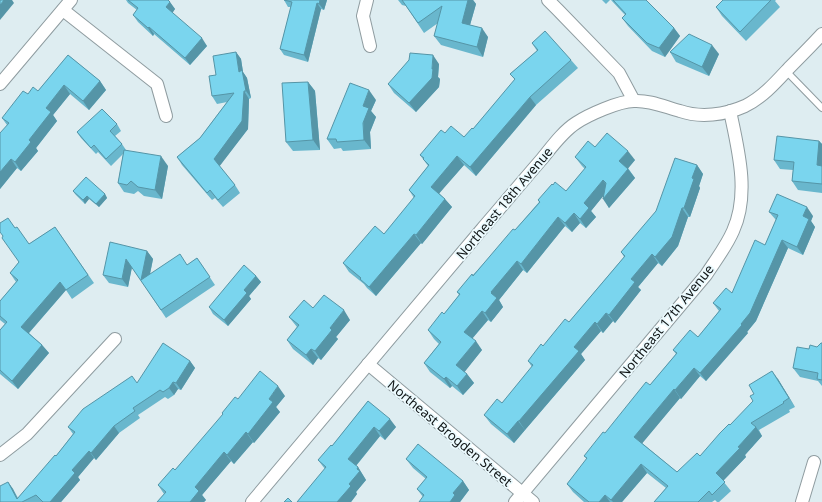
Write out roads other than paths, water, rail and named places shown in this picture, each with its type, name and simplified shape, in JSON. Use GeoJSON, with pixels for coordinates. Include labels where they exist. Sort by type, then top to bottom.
{"type":"FeatureCollection","features":[{"type":"Feature","properties":{"kind":"street"},"geometry":{"type":"LineString","coordinates":[[0,84],[71,0]]}},
{"type":"Feature","properties":{"kind":"street"},"geometry":{"type":"LineString","coordinates":[[367,0],[364,16],[370,46]]}},
{"type":"Feature","properties":{"kind":"street"},"geometry":{"type":"LineString","coordinates":[[548,0],[619,73],[634,101]]}},
{"type":"Feature","properties":{"kind":"street"},"geometry":{"type":"LineString","coordinates":[[63,10],[156,84],[166,116]]}},
{"type":"Feature","properties":{"kind":"street","name":"Northeast 18th Avenue"},"geometry":{"type":"LineString","coordinates":[[252,502],[561,136],[575,124],[593,114],[617,105],[634,101],[648,102],[698,115],[714,115],[743,107],[758,99],[770,88],[822,34]]}},
{"type":"Feature","properties":{"kind":"street","name":"Northeast 17th Avenue"},"geometry":{"type":"LineString","coordinates":[[519,498],[706,275],[728,241],[739,214],[741,187],[740,160],[730,111]]}},
{"type":"Feature","properties":{"kind":"street"},"geometry":{"type":"LineString","coordinates":[[0,455],[27,434],[115,338]]}},
{"type":"Feature","properties":{"kind":"street","name":"Northeast Brogden Street"},"geometry":{"type":"LineString","coordinates":[[368,364],[519,498],[533,502]]}},
{"type":"Feature","properties":{"kind":"street"},"geometry":{"type":"LineString","coordinates":[[802,502],[814,462]]}},
{"type":"Feature","properties":{"kind":"lane"},"geometry":{"type":"LineString","coordinates":[[786,71],[822,108]]}}]}
